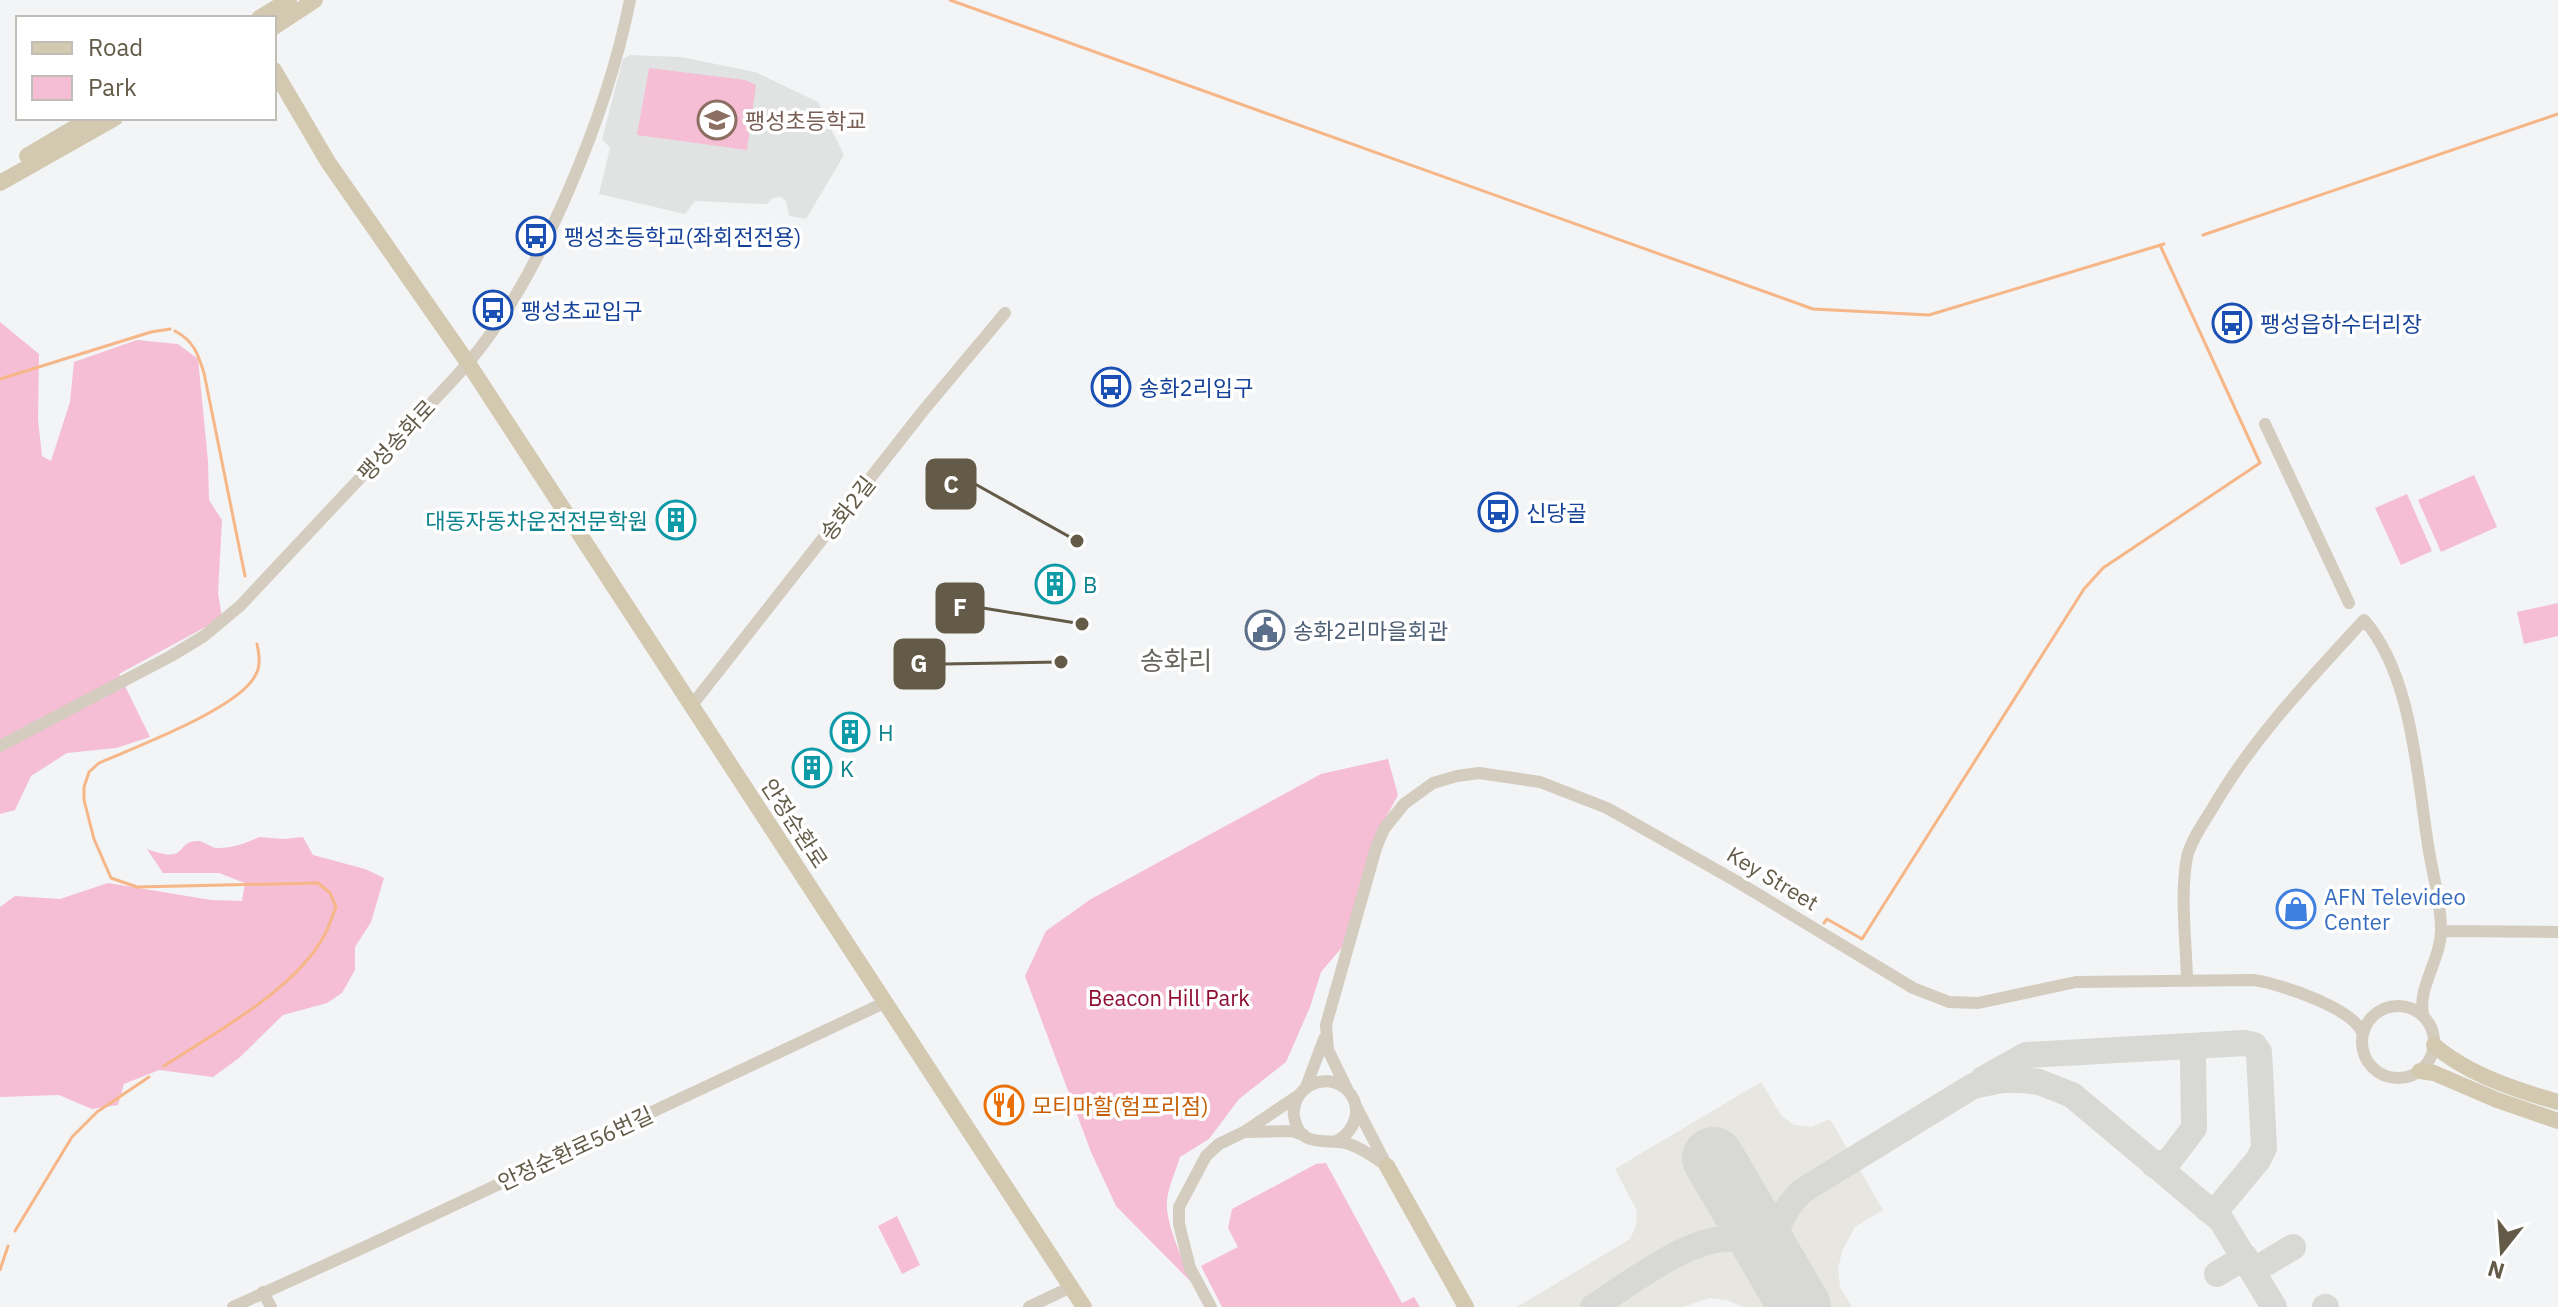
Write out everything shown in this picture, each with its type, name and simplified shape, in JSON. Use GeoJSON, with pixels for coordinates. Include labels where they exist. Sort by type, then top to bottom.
{"type":"FeatureCollection","features":[{"type":"Feature","properties":{"kind":"main road"},"geometry":{"type":"LineString","coordinates":[[262,16],[289,0]]}},
{"type":"Feature","properties":{"kind":"main road"},"geometry":{"type":"LineString","coordinates":[[281,22],[315,0]]}},
{"type":"Feature","properties":{"kind":"main road","name":"안정순환로"},"geometry":{"type":"LineString","coordinates":[[276,73],[328,162],[468,363],[1084,1307]]}},
{"type":"Feature","properties":{"kind":"main road"},"geometry":{"type":"LineString","coordinates":[[0,172],[88,120]]}},
{"type":"Feature","properties":{"kind":"main road"},"geometry":{"type":"LineString","coordinates":[[0,183],[111,120]]}},
{"type":"Feature","properties":{"kind":"main road"},"geometry":{"type":"LineString","coordinates":[[2434,1045],[2450,1059],[2558,1102]]}},
{"type":"Feature","properties":{"kind":"main road"},"geometry":{"type":"LineString","coordinates":[[2420,1071],[2434,1073],[2497,1100],[2558,1121]]}},
{"type":"Feature","properties":{"kind":"main road"},"geometry":{"type":"LineString","coordinates":[[1387,1166],[1466,1307]]}},
{"type":"Feature","properties":{"kind":"street","name":"팽성송화로"},"geometry":{"type":"LineString","coordinates":[[0,746],[204,636],[240,606],[468,363],[514,298],[550,228],[589,137],[622,41],[630,0]]}},
{"type":"Feature","properties":{"kind":"street","name":"송화2길"},"geometry":{"type":"LineString","coordinates":[[692,705],[923,411],[1005,313]]}},
{"type":"Feature","properties":{"kind":"street"},"geometry":{"type":"LineString","coordinates":[[2265,424],[2349,603]]}},
{"type":"Feature","properties":{"kind":"street"},"geometry":{"type":"LineString","coordinates":[[2187,979],[2185,872],[2194,839],[2232,774],[2272,721],[2364,620],[2387,650],[2411,730],[2441,931],[2422,997],[2424,1017],[2432,1030],[2434,1045],[2430,1060],[2420,1071],[2399,1078],[2378,1072],[2364,1055],[2363,1034],[2370,1020],[2386,1008],[2405,1007],[2422,997]]}},
{"type":"Feature","properties":{"kind":"street","name":"Key Street"},"geometry":{"type":"LineString","coordinates":[[1303,1091],[1325,1030],[1384,829],[1404,804],[1433,783],[1479,773],[1540,782],[1607,808],[1736,881],[1913,988],[1949,1002],[1978,1003],[2076,982],[2254,980],[2274,983],[2354,1020]]}},
{"type":"Feature","properties":{"kind":"street"},"geometry":{"type":"LineString","coordinates":[[2441,931],[2558,932]]}},
{"type":"Feature","properties":{"kind":"street","name":"안정순환로56번길"},"geometry":{"type":"LineString","coordinates":[[233,1307],[886,1002]]}},
{"type":"Feature","properties":{"kind":"street"},"geometry":{"type":"LineString","coordinates":[[2405,1007],[2424,1017]]}},
{"type":"Feature","properties":{"kind":"street"},"geometry":{"type":"LineString","coordinates":[[2354,1020],[2370,1020]]}},
{"type":"Feature","properties":{"kind":"street"},"geometry":{"type":"LineString","coordinates":[[2354,1020],[2363,1034]]}},
{"type":"Feature","properties":{"kind":"street"},"geometry":{"type":"LineString","coordinates":[[1325,1030],[1328,1050],[1387,1166]]}},
{"type":"Feature","properties":{"kind":"street"},"geometry":{"type":"LineString","coordinates":[[1211,1307],[1190,1267],[1179,1224],[1183,1196],[1206,1156],[1219,1144],[1244,1132],[1303,1091],[1324,1081],[1348,1091]]}},
{"type":"Feature","properties":{"kind":"street"},"geometry":{"type":"LineString","coordinates":[[1303,1091],[1294,1116],[1304,1135]]}},
{"type":"Feature","properties":{"kind":"street"},"geometry":{"type":"LineString","coordinates":[[1337,1141],[1353,1126],[1355,1104]]}},
{"type":"Feature","properties":{"kind":"street"},"geometry":{"type":"LineString","coordinates":[[1244,1132],[1292,1131],[1320,1143],[1337,1141],[1351,1144],[1387,1166]]}},
{"type":"Feature","properties":{"kind":"street"},"geometry":{"type":"LineString","coordinates":[[1029,1307],[1071,1287]]}},
{"type":"Feature","properties":{"kind":"street"},"geometry":{"type":"LineString","coordinates":[[263,1292],[271,1307]]}},
{"type":"Feature","properties":{"kind":"shaded area","name":"팽성초등학교"},"geometry":{"type":"Polygon","coordinates":[[[630,55],[681,57],[755,72],[818,102],[844,155],[806,219],[789,216],[786,201],[781,197],[773,198],[767,204],[695,201],[685,214],[599,194],[610,148],[602,139],[623,59],[630,55]]]}},
{"type":"Feature","properties":{"kind":"shaded area"},"geometry":{"type":"Polygon","coordinates":[[[1761,1082],[1781,1115],[1794,1125],[1812,1127],[1830,1119],[1883,1210],[1855,1227],[1842,1251],[1838,1269],[1840,1287],[1852,1307],[1743,1307],[1727,1300],[1709,1298],[1683,1307],[1517,1307],[1630,1239],[1636,1226],[1637,1211],[1615,1169],[1761,1082]]]}},
{"type":"Feature","properties":{"kind":"green space"},"geometry":{"type":"Polygon","coordinates":[[[649,68],[745,80],[756,85],[747,150],[637,135],[649,68]]]}},
{"type":"Feature","properties":{"kind":"green space"},"geometry":{"type":"Polygon","coordinates":[[[0,322],[39,354],[38,420],[42,456],[51,461],[70,402],[74,362],[137,340],[178,344],[198,359],[209,500],[222,520],[218,593],[222,618],[119,674],[150,737],[116,748],[67,753],[31,776],[15,810],[0,814],[0,322]]]}},
{"type":"Feature","properties":{"kind":"green space"},"geometry":{"type":"Polygon","coordinates":[[[2474,475],[2497,527],[2441,552],[2418,500],[2474,475]]]}},
{"type":"Feature","properties":{"kind":"green space"},"geometry":{"type":"Polygon","coordinates":[[[2407,494],[2432,551],[2401,565],[2375,508],[2407,494]]]}},
{"type":"Feature","properties":{"kind":"green space"},"geometry":{"type":"Polygon","coordinates":[[[2558,603],[2558,636],[2524,644],[2517,612],[2558,603]]]}},
{"type":"Feature","properties":{"kind":"green space","name":"Beacon Hill Park"},"geometry":{"type":"Polygon","coordinates":[[[1388,759],[1398,795],[1376,836],[1344,945],[1321,972],[1310,1007],[1286,1062],[1239,1099],[1209,1139],[1180,1157],[1169,1190],[1167,1210],[1191,1282],[1116,1206],[1091,1152],[1025,976],[1046,931],[1091,899],[1321,774],[1388,759]]]}},
{"type":"Feature","properties":{"kind":"green space"},"geometry":{"type":"Polygon","coordinates":[[[259,837],[303,837],[313,855],[365,869],[384,878],[371,922],[355,947],[355,970],[342,993],[327,1003],[283,1015],[239,1058],[213,1077],[159,1070],[124,1084],[118,1105],[92,1109],[59,1095],[0,1097],[0,907],[15,896],[60,899],[108,883],[211,900],[242,901],[245,883],[219,873],[163,873],[147,849],[176,854],[191,842],[200,841],[221,848],[259,837]]]}},
{"type":"Feature","properties":{"kind":"green space"},"geometry":{"type":"Polygon","coordinates":[[[1326,1163],[1402,1303],[1414,1297],[1420,1307],[1222,1307],[1201,1266],[1238,1247],[1228,1228],[1232,1209],[1316,1164],[1326,1163]]]}},
{"type":"Feature","properties":{"kind":"green space"},"geometry":{"type":"Polygon","coordinates":[[[897,1216],[920,1265],[902,1274],[878,1226],[897,1216]]]}},
{"type":"Feature","properties":{"kind":"waterway"},"geometry":{"type":"LineString","coordinates":[[950,0],[1813,309],[1929,315],[2164,244]]}},
{"type":"Feature","properties":{"kind":"waterway"},"geometry":{"type":"LineString","coordinates":[[2203,235],[2558,114]]}},
{"type":"Feature","properties":{"kind":"waterway"},"geometry":{"type":"LineString","coordinates":[[1824,923],[1827,919],[1862,939],[2084,589],[2103,568],[2260,463],[2160,245]]}},
{"type":"Feature","properties":{"kind":"waterway"},"geometry":{"type":"LineString","coordinates":[[0,379],[151,332],[170,329]]}},
{"type":"Feature","properties":{"kind":"waterway"},"geometry":{"type":"LineString","coordinates":[[175,331],[187,339],[194,349],[204,373],[245,576]]}},
{"type":"Feature","properties":{"kind":"waterway"},"geometry":{"type":"LineString","coordinates":[[164,1066],[252,1009],[294,974],[324,936],[336,907],[330,893],[318,883],[137,887],[111,878],[94,839],[84,800],[84,787],[89,772],[99,763],[209,713],[246,687],[259,667],[257,644]]}},
{"type":"Feature","properties":{"kind":"waterway"},"geometry":{"type":"LineString","coordinates":[[15,1231],[72,1137],[97,1112],[149,1077]]}},
{"type":"Feature","properties":{"kind":"waterway"},"geometry":{"type":"LineString","coordinates":[[0,1270],[8,1246]]}},
{"type":"Feature","properties":{"kind":"taxiway"},"geometry":{"type":"LineString","coordinates":[[1983,1079],[2026,1055],[2244,1043],[2254,1045],[2259,1052],[2264,1148],[2258,1160],[2219,1207],[2207,1209]]}},
{"type":"Feature","properties":{"kind":"taxiway"},"geometry":{"type":"LineString","coordinates":[[2154,1165],[2169,1161],[2194,1128],[2193,1057],[2202,1045]]}},
{"type":"Feature","properties":{"kind":"taxiway"},"geometry":{"type":"LineString","coordinates":[[1788,1287],[1779,1260],[1777,1236],[1784,1214],[1802,1191],[1973,1086],[2002,1080],[2023,1080],[2039,1082],[2072,1095],[2221,1220],[2274,1307]]}},
{"type":"Feature","properties":{"kind":"taxiway"},"geometry":{"type":"LineString","coordinates":[[1593,1307],[1660,1263],[1716,1240],[1733,1239],[1748,1244],[1767,1258],[1781,1277]]}},
{"type":"Feature","properties":{"kind":"taxiway"},"geometry":{"type":"LineString","coordinates":[[2253,1271],[2293,1247]]}},
{"type":"Feature","properties":{"kind":"taxiway"},"geometry":{"type":"LineString","coordinates":[[2217,1274],[2245,1257]]}},
{"type":"Feature","properties":{"kind":"runway"},"geometry":{"type":"LineString","coordinates":[[1713,1158],[1800,1307]]}},
{"type":"Feature","properties":{"kind":"place","name":"팽성초등학교"},"geometry":{"type":"Point","coordinates":[717,120]}},
{"type":"Feature","properties":{"kind":"place","name":"팽성초등학교(좌회전전용)"},"geometry":{"type":"Point","coordinates":[536,236]}},
{"type":"Feature","properties":{"kind":"place","name":"팽성초교입구"},"geometry":{"type":"Point","coordinates":[493,310]}},
{"type":"Feature","properties":{"kind":"place","name":"팽성읍하수터리장"},"geometry":{"type":"Point","coordinates":[2232,323]}},
{"type":"Feature","properties":{"kind":"place","name":"송화2리입구"},"geometry":{"type":"Point","coordinates":[1111,387]}},
{"type":"Feature","properties":{"kind":"place","name":"신당골"},"geometry":{"type":"Point","coordinates":[1498,512]}},
{"type":"Feature","properties":{"kind":"place","name":"대동자동차운전전문학원"},"geometry":{"type":"Point","coordinates":[676,520]}},
{"type":"Feature","properties":{"kind":"place","name":"C"},"geometry":{"type":"Point","coordinates":[1077,541]}},
{"type":"Feature","properties":{"kind":"place","name":"B"},"geometry":{"type":"Point","coordinates":[1055,584]}},
{"type":"Feature","properties":{"kind":"place","name":"F"},"geometry":{"type":"Point","coordinates":[1082,624]}},
{"type":"Feature","properties":{"kind":"place","name":"송화2리마을회관"},"geometry":{"type":"Point","coordinates":[1265,630]}},
{"type":"Feature","properties":{"kind":"place","name":"G"},"geometry":{"type":"Point","coordinates":[1061,662]}},
{"type":"Feature","properties":{"kind":"place","name":"H"},"geometry":{"type":"Point","coordinates":[850,732]}},
{"type":"Feature","properties":{"kind":"place","name":"K"},"geometry":{"type":"Point","coordinates":[812,768]}},
{"type":"Feature","properties":{"kind":"place","name":"AFN Televideo Center"},"geometry":{"type":"Point","coordinates":[2296,909]}},
{"type":"Feature","properties":{"kind":"place","name":"모티마할(험프리점)"},"geometry":{"type":"Point","coordinates":[1004,1105]}},
{"type":"Feature","properties":{"kind":"district","name":"송화리"},"geometry":{"type":"Point","coordinates":[1176,660]}}]}
